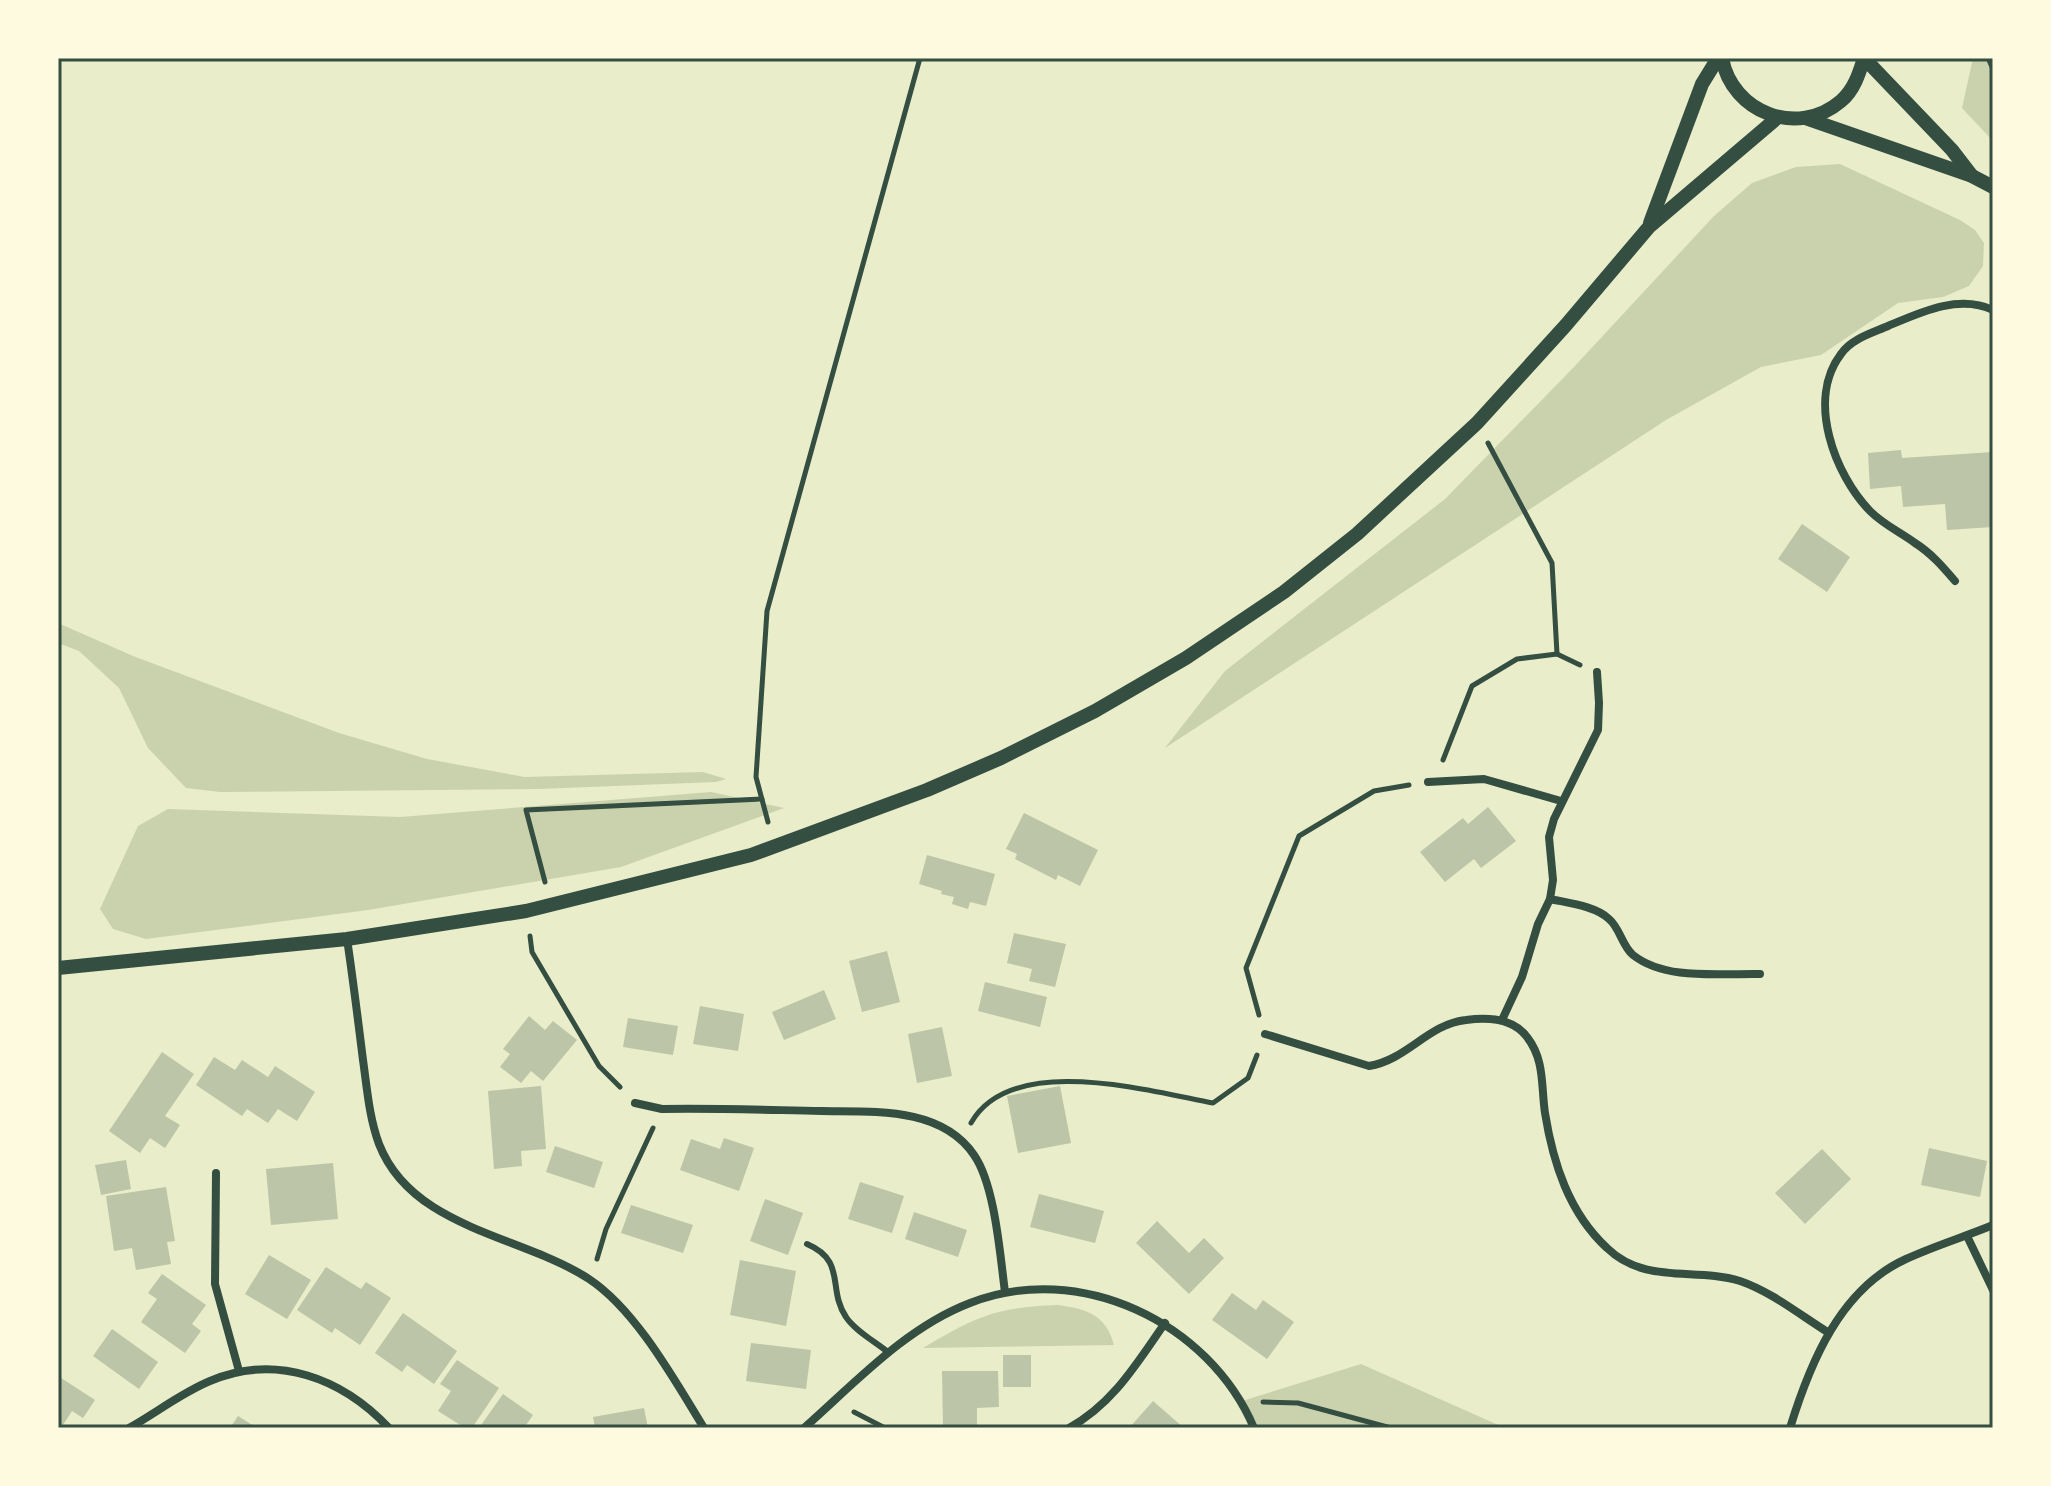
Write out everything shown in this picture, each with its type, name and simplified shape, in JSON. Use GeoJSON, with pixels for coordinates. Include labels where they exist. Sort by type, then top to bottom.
{"type":"FeatureCollection","features":[{"type":"Feature","properties":{"kind":"street"},"geometry":{"type":"LineString","coordinates":[[1720,58],[1728,79],[1745,101],[1760,112],[1777,118],[1805,118],[1841,101],[1859,76],[1864,58]]}},
{"type":"Feature","properties":{"kind":"street"},"geometry":{"type":"LineString","coordinates":[[1649,227],[1702,84],[1720,58]]}},
{"type":"Feature","properties":{"kind":"street"},"geometry":{"type":"LineString","coordinates":[[1864,58],[1952,150],[1972,176]]}},
{"type":"Feature","properties":{"kind":"street"},"geometry":{"type":"LineString","coordinates":[[58,968],[347,939],[526,911],[775,847],[927,790],[1001,758],[1095,711],[1186,658],[1284,592],[1357,534],[1477,423],[1649,227],[1777,118]]}},
{"type":"Feature","properties":{"kind":"street"},"geometry":{"type":"LineString","coordinates":[[1805,118],[1972,176],[1993,187]]}},
{"type":"Feature","properties":{"kind":"street"},"geometry":{"type":"LineString","coordinates":[[1955,581],[1936,559],[1915,542],[1891,529],[1855,493],[1834,452],[1825,405],[1829,377],[1840,354],[1854,342],[1943,306],[1966,301],[1993,310]]}},
{"type":"Feature","properties":{"kind":"street"},"geometry":{"type":"LineString","coordinates":[[1502,1020],[1522,977],[1538,924],[1550,899],[1553,880],[1549,837],[1561,801],[1598,730],[1597,672]]}},
{"type":"Feature","properties":{"kind":"street"},"geometry":{"type":"LineString","coordinates":[[1428,782],[1484,779],[1561,801]]}},
{"type":"Feature","properties":{"kind":"street"},"geometry":{"type":"LineString","coordinates":[[1550,899],[1587,908],[1609,918],[1630,953],[1649,965],[1698,973],[1760,974]]}},
{"type":"Feature","properties":{"kind":"street"},"geometry":{"type":"LineString","coordinates":[[347,939],[370,1108],[380,1145],[396,1172],[417,1194],[445,1213],[485,1233],[536,1252],[591,1280],[643,1334],[704,1428]]}},
{"type":"Feature","properties":{"kind":"street"},"geometry":{"type":"LineString","coordinates":[[1265,1034],[1369,1066],[1399,1057],[1438,1028],[1462,1020],[1502,1020],[1526,1035],[1534,1048],[1541,1064],[1550,1139],[1566,1193],[1591,1231],[1608,1250],[1651,1272],[1737,1281],[1761,1290],[1829,1333]]}},
{"type":"Feature","properties":{"kind":"street"},"geometry":{"type":"LineString","coordinates":[[635,1103],[662,1109],[872,1110],[919,1119],[942,1128],[961,1141],[983,1169],[1005,1292]]}},
{"type":"Feature","properties":{"kind":"street"},"geometry":{"type":"LineString","coordinates":[[216,1173],[215,1284],[239,1371]]}},
{"type":"Feature","properties":{"kind":"street"},"geometry":{"type":"LineString","coordinates":[[1790,1428],[1809,1371],[1847,1306],[1879,1275],[1904,1260],[1993,1225]]}},
{"type":"Feature","properties":{"kind":"street"},"geometry":{"type":"LineString","coordinates":[[1967,1236],[1993,1290]]}},
{"type":"Feature","properties":{"kind":"street"},"geometry":{"type":"LineString","coordinates":[[804,1428],[889,1353],[948,1314],[1005,1292],[1030,1290],[1084,1292],[1113,1299],[1165,1323],[1199,1353],[1242,1401],[1254,1428]]}},
{"type":"Feature","properties":{"kind":"street"},"geometry":{"type":"LineString","coordinates":[[1069,1428],[1095,1413],[1112,1396],[1165,1323]]}},
{"type":"Feature","properties":{"kind":"street"},"geometry":{"type":"LineString","coordinates":[[129,1428],[209,1381],[239,1371],[287,1369],[335,1386],[358,1400],[389,1428]]}},
{"type":"Feature","properties":{"kind":"lane"},"geometry":{"type":"LineString","coordinates":[[807,1244],[828,1258],[834,1270],[839,1303],[847,1319],[889,1353]]}},
{"type":"Feature","properties":{"kind":"path"},"geometry":{"type":"LineString","coordinates":[[775,847],[756,777],[767,611],[920,58]]}},
{"type":"Feature","properties":{"kind":"path"},"geometry":{"type":"LineString","coordinates":[[1988,58],[1993,69]]}},
{"type":"Feature","properties":{"kind":"path"},"geometry":{"type":"LineString","coordinates":[[1477,423],[1552,563],[1557,654]]}},
{"type":"Feature","properties":{"kind":"path"},"geometry":{"type":"LineString","coordinates":[[961,1141],[978,1111],[1002,1094],[1028,1086],[1074,1081],[1112,1084],[1213,1103],[1248,1078],[1265,1034],[1246,968],[1299,836],[1374,791],[1428,782],[1448,753],[1472,686],[1517,659],[1557,654],[1597,672]]}},
{"type":"Feature","properties":{"kind":"path"},"geometry":{"type":"LineString","coordinates":[[551,905],[526,810],[762,799]]}},
{"type":"Feature","properties":{"kind":"path"},"geometry":{"type":"LineString","coordinates":[[526,911],[532,952],[599,1066],[635,1103]]}},
{"type":"Feature","properties":{"kind":"path"},"geometry":{"type":"LineString","coordinates":[[591,1280],[606,1229],[662,1109]]}},
{"type":"Feature","properties":{"kind":"path"},"geometry":{"type":"LineString","coordinates":[[1242,1401],[1298,1403],[1391,1428]]}},
{"type":"Feature","properties":{"kind":"path"},"geometry":{"type":"LineString","coordinates":[[834,1402],[885,1428]]}},
{"type":"Feature","properties":{"kind":"green space"},"geometry":{"type":"Polygon","coordinates":[[[1973,58],[1993,58],[1993,141],[1962,108],[1973,58]]]}},
{"type":"Feature","properties":{"kind":"green space"},"geometry":{"type":"Polygon","coordinates":[[[1840,164],[1975,230],[1984,243],[1983,266],[1969,286],[1943,297],[1898,303],[1821,355],[1761,367],[1666,420],[1165,748],[1225,671],[1445,499],[1573,368],[1714,216],[1752,183],[1796,167],[1840,164]]]}},
{"type":"Feature","properties":{"kind":"green space"},"geometry":{"type":"Polygon","coordinates":[[[58,623],[133,656],[339,733],[427,759],[525,777],[703,772],[726,779],[716,782],[539,789],[220,792],[186,788],[148,748],[119,688],[79,651],[58,643],[58,623]]]}},
{"type":"Feature","properties":{"kind":"green space"},"geometry":{"type":"Polygon","coordinates":[[[711,792],[784,808],[621,867],[368,910],[146,939],[113,929],[100,909],[138,826],[168,809],[400,817],[711,792]]]}},
{"type":"Feature","properties":{"kind":"green space"},"geometry":{"type":"Polygon","coordinates":[[[1058,1305],[1094,1315],[1106,1327],[1114,1345],[923,1348],[957,1328],[1002,1311],[1058,1305]]]}},
{"type":"Feature","properties":{"kind":"green space"},"geometry":{"type":"Polygon","coordinates":[[[1361,1364],[1505,1428],[1254,1428],[1242,1401],[1361,1364]]]}},
{"type":"Feature","properties":{"kind":"building"},"geometry":{"type":"Polygon","coordinates":[[[1901,450],[1902,458],[1993,452],[1993,527],[1947,530],[1945,504],[1903,507],[1901,486],[1870,489],[1868,453],[1901,450]]]}},
{"type":"Feature","properties":{"kind":"building"},"geometry":{"type":"Polygon","coordinates":[[[1802,524],[1850,557],[1827,592],[1778,559],[1802,524]]]}},
{"type":"Feature","properties":{"kind":"building"},"geometry":{"type":"Polygon","coordinates":[[[1488,807],[1516,841],[1481,868],[1474,859],[1445,882],[1420,852],[1463,818],[1468,824],[1488,807]]]}},
{"type":"Feature","properties":{"kind":"building"},"geometry":{"type":"Polygon","coordinates":[[[1024,813],[1098,850],[1080,886],[1058,875],[1056,880],[1015,859],[1017,854],[1006,849],[1024,813]]]}},
{"type":"Feature","properties":{"kind":"building"},"geometry":{"type":"Polygon","coordinates":[[[927,855],[995,874],[986,906],[970,902],[968,909],[952,904],[954,897],[919,884],[927,855]]]}},
{"type":"Feature","properties":{"kind":"building"},"geometry":{"type":"Polygon","coordinates":[[[1014,933],[1066,944],[1055,987],[1029,981],[1032,969],[1007,963],[1014,933]]]}},
{"type":"Feature","properties":{"kind":"building"},"geometry":{"type":"Polygon","coordinates":[[[887,951],[900,1002],[862,1012],[849,961],[887,951]]]}},
{"type":"Feature","properties":{"kind":"building"},"geometry":{"type":"Polygon","coordinates":[[[985,982],[1047,997],[1040,1027],[978,1011],[985,982]]]}},
{"type":"Feature","properties":{"kind":"building"},"geometry":{"type":"Polygon","coordinates":[[[824,990],[836,1019],[784,1040],[772,1012],[824,990]]]}},
{"type":"Feature","properties":{"kind":"building"},"geometry":{"type":"Polygon","coordinates":[[[700,1006],[744,1014],[738,1051],[693,1044],[700,1006]]]}},
{"type":"Feature","properties":{"kind":"building"},"geometry":{"type":"Polygon","coordinates":[[[529,1016],[545,1030],[553,1021],[577,1040],[543,1081],[531,1071],[521,1083],[500,1067],[510,1054],[503,1049],[529,1016]]]}},
{"type":"Feature","properties":{"kind":"building"},"geometry":{"type":"Polygon","coordinates":[[[628,1018],[678,1026],[673,1055],[623,1047],[628,1018]]]}},
{"type":"Feature","properties":{"kind":"building"},"geometry":{"type":"Polygon","coordinates":[[[942,1027],[952,1076],[917,1083],[908,1034],[942,1027]]]}},
{"type":"Feature","properties":{"kind":"building"},"geometry":{"type":"Polygon","coordinates":[[[162,1052],[194,1074],[165,1116],[180,1125],[165,1148],[150,1138],[140,1153],[109,1131],[162,1052]]]}},
{"type":"Feature","properties":{"kind":"building"},"geometry":{"type":"Polygon","coordinates":[[[214,1057],[235,1070],[242,1060],[268,1077],[275,1066],[315,1092],[297,1121],[278,1109],[268,1123],[247,1109],[242,1116],[196,1085],[214,1057]]]}},
{"type":"Feature","properties":{"kind":"building"},"geometry":{"type":"Polygon","coordinates":[[[541,1086],[546,1149],[521,1151],[522,1166],[494,1169],[488,1091],[541,1086]]]}},
{"type":"Feature","properties":{"kind":"building"},"geometry":{"type":"Polygon","coordinates":[[[1060,1086],[1071,1143],[1018,1153],[1007,1096],[1060,1086]]]}},
{"type":"Feature","properties":{"kind":"building"},"geometry":{"type":"Polygon","coordinates":[[[724,1138],[754,1148],[739,1191],[680,1170],[691,1139],[720,1149],[724,1138]]]}},
{"type":"Feature","properties":{"kind":"building"},"geometry":{"type":"Polygon","coordinates":[[[555,1146],[603,1162],[594,1188],[546,1172],[555,1146]]]}},
{"type":"Feature","properties":{"kind":"building"},"geometry":{"type":"Polygon","coordinates":[[[1929,1148],[1987,1161],[1980,1197],[1921,1185],[1929,1148]]]}},
{"type":"Feature","properties":{"kind":"building"},"geometry":{"type":"Polygon","coordinates":[[[1822,1149],[1851,1179],[1805,1224],[1775,1193],[1822,1149]]]}},
{"type":"Feature","properties":{"kind":"building"},"geometry":{"type":"Polygon","coordinates":[[[126,1160],[131,1189],[101,1195],[95,1165],[126,1160]]]}},
{"type":"Feature","properties":{"kind":"building"},"geometry":{"type":"Polygon","coordinates":[[[333,1163],[338,1219],[271,1225],[266,1169],[333,1163]]]}},
{"type":"Feature","properties":{"kind":"building"},"geometry":{"type":"Polygon","coordinates":[[[860,1182],[904,1196],[892,1233],[848,1219],[860,1182]]]}},
{"type":"Feature","properties":{"kind":"building"},"geometry":{"type":"Polygon","coordinates":[[[166,1187],[175,1241],[167,1242],[171,1264],[136,1270],[132,1248],[114,1251],[106,1196],[166,1187]]]}},
{"type":"Feature","properties":{"kind":"building"},"geometry":{"type":"Polygon","coordinates":[[[1039,1194],[1104,1211],[1095,1243],[1030,1227],[1039,1194]]]}},
{"type":"Feature","properties":{"kind":"building"},"geometry":{"type":"Polygon","coordinates":[[[765,1199],[803,1213],[788,1255],[750,1241],[765,1199]]]}},
{"type":"Feature","properties":{"kind":"building"},"geometry":{"type":"Polygon","coordinates":[[[631,1205],[693,1225],[683,1253],[621,1233],[631,1205]]]}},
{"type":"Feature","properties":{"kind":"building"},"geometry":{"type":"Polygon","coordinates":[[[914,1212],[967,1230],[958,1257],[905,1239],[914,1212]]]}},
{"type":"Feature","properties":{"kind":"building"},"geometry":{"type":"Polygon","coordinates":[[[1157,1221],[1189,1253],[1204,1238],[1224,1258],[1189,1294],[1136,1243],[1157,1221]]]}},
{"type":"Feature","properties":{"kind":"building"},"geometry":{"type":"Polygon","coordinates":[[[269,1255],[311,1280],[287,1319],[245,1294],[269,1255]]]}},
{"type":"Feature","properties":{"kind":"building"},"geometry":{"type":"Polygon","coordinates":[[[740,1260],[796,1271],[786,1326],[730,1315],[740,1260]]]}},
{"type":"Feature","properties":{"kind":"building"},"geometry":{"type":"Polygon","coordinates":[[[326,1267],[361,1289],[366,1282],[391,1298],[360,1345],[335,1328],[332,1333],[297,1310],[326,1267]]]}},
{"type":"Feature","properties":{"kind":"building"},"geometry":{"type":"Polygon","coordinates":[[[162,1274],[206,1305],[192,1324],[201,1331],[185,1353],[141,1322],[157,1299],[148,1293],[162,1274]]]}},
{"type":"Feature","properties":{"kind":"building"},"geometry":{"type":"Polygon","coordinates":[[[1232,1293],[1256,1310],[1263,1300],[1294,1322],[1267,1359],[1212,1320],[1232,1293]]]}},
{"type":"Feature","properties":{"kind":"building"},"geometry":{"type":"Polygon","coordinates":[[[403,1313],[457,1351],[434,1384],[407,1365],[402,1372],[375,1353],[403,1313]]]}},
{"type":"Feature","properties":{"kind":"building"},"geometry":{"type":"Polygon","coordinates":[[[112,1329],[158,1362],[139,1389],[93,1356],[112,1329]]]}},
{"type":"Feature","properties":{"kind":"building"},"geometry":{"type":"Polygon","coordinates":[[[751,1343],[811,1350],[806,1389],[746,1381],[751,1343]]]}},
{"type":"Feature","properties":{"kind":"building"},"geometry":{"type":"Polygon","coordinates":[[[1003,1355],[1031,1355],[1031,1387],[1003,1387],[1003,1355]]]}},
{"type":"Feature","properties":{"kind":"building"},"geometry":{"type":"Polygon","coordinates":[[[457,1360],[499,1388],[472,1428],[465,1428],[438,1411],[451,1391],[440,1384],[457,1360]]]}},
{"type":"Feature","properties":{"kind":"building"},"geometry":{"type":"Polygon","coordinates":[[[942,1371],[998,1371],[999,1407],[977,1408],[977,1426],[943,1427],[942,1371]]]}},
{"type":"Feature","properties":{"kind":"building"},"geometry":{"type":"Polygon","coordinates":[[[58,1376],[95,1400],[83,1418],[72,1411],[61,1428],[58,1428],[58,1376]]]}},
{"type":"Feature","properties":{"kind":"building"},"geometry":{"type":"Polygon","coordinates":[[[503,1394],[533,1415],[524,1428],[479,1428],[503,1394]]]}},
{"type":"Feature","properties":{"kind":"building"},"geometry":{"type":"Polygon","coordinates":[[[1153,1401],[1184,1428],[1133,1428],[1131,1426],[1153,1401]]]}},
{"type":"Feature","properties":{"kind":"building"},"geometry":{"type":"Polygon","coordinates":[[[644,1408],[648,1428],[595,1428],[593,1417],[644,1408]]]}},
{"type":"Feature","properties":{"kind":"building"},"geometry":{"type":"Polygon","coordinates":[[[238,1416],[257,1428],[230,1428],[238,1416]]]}}]}
